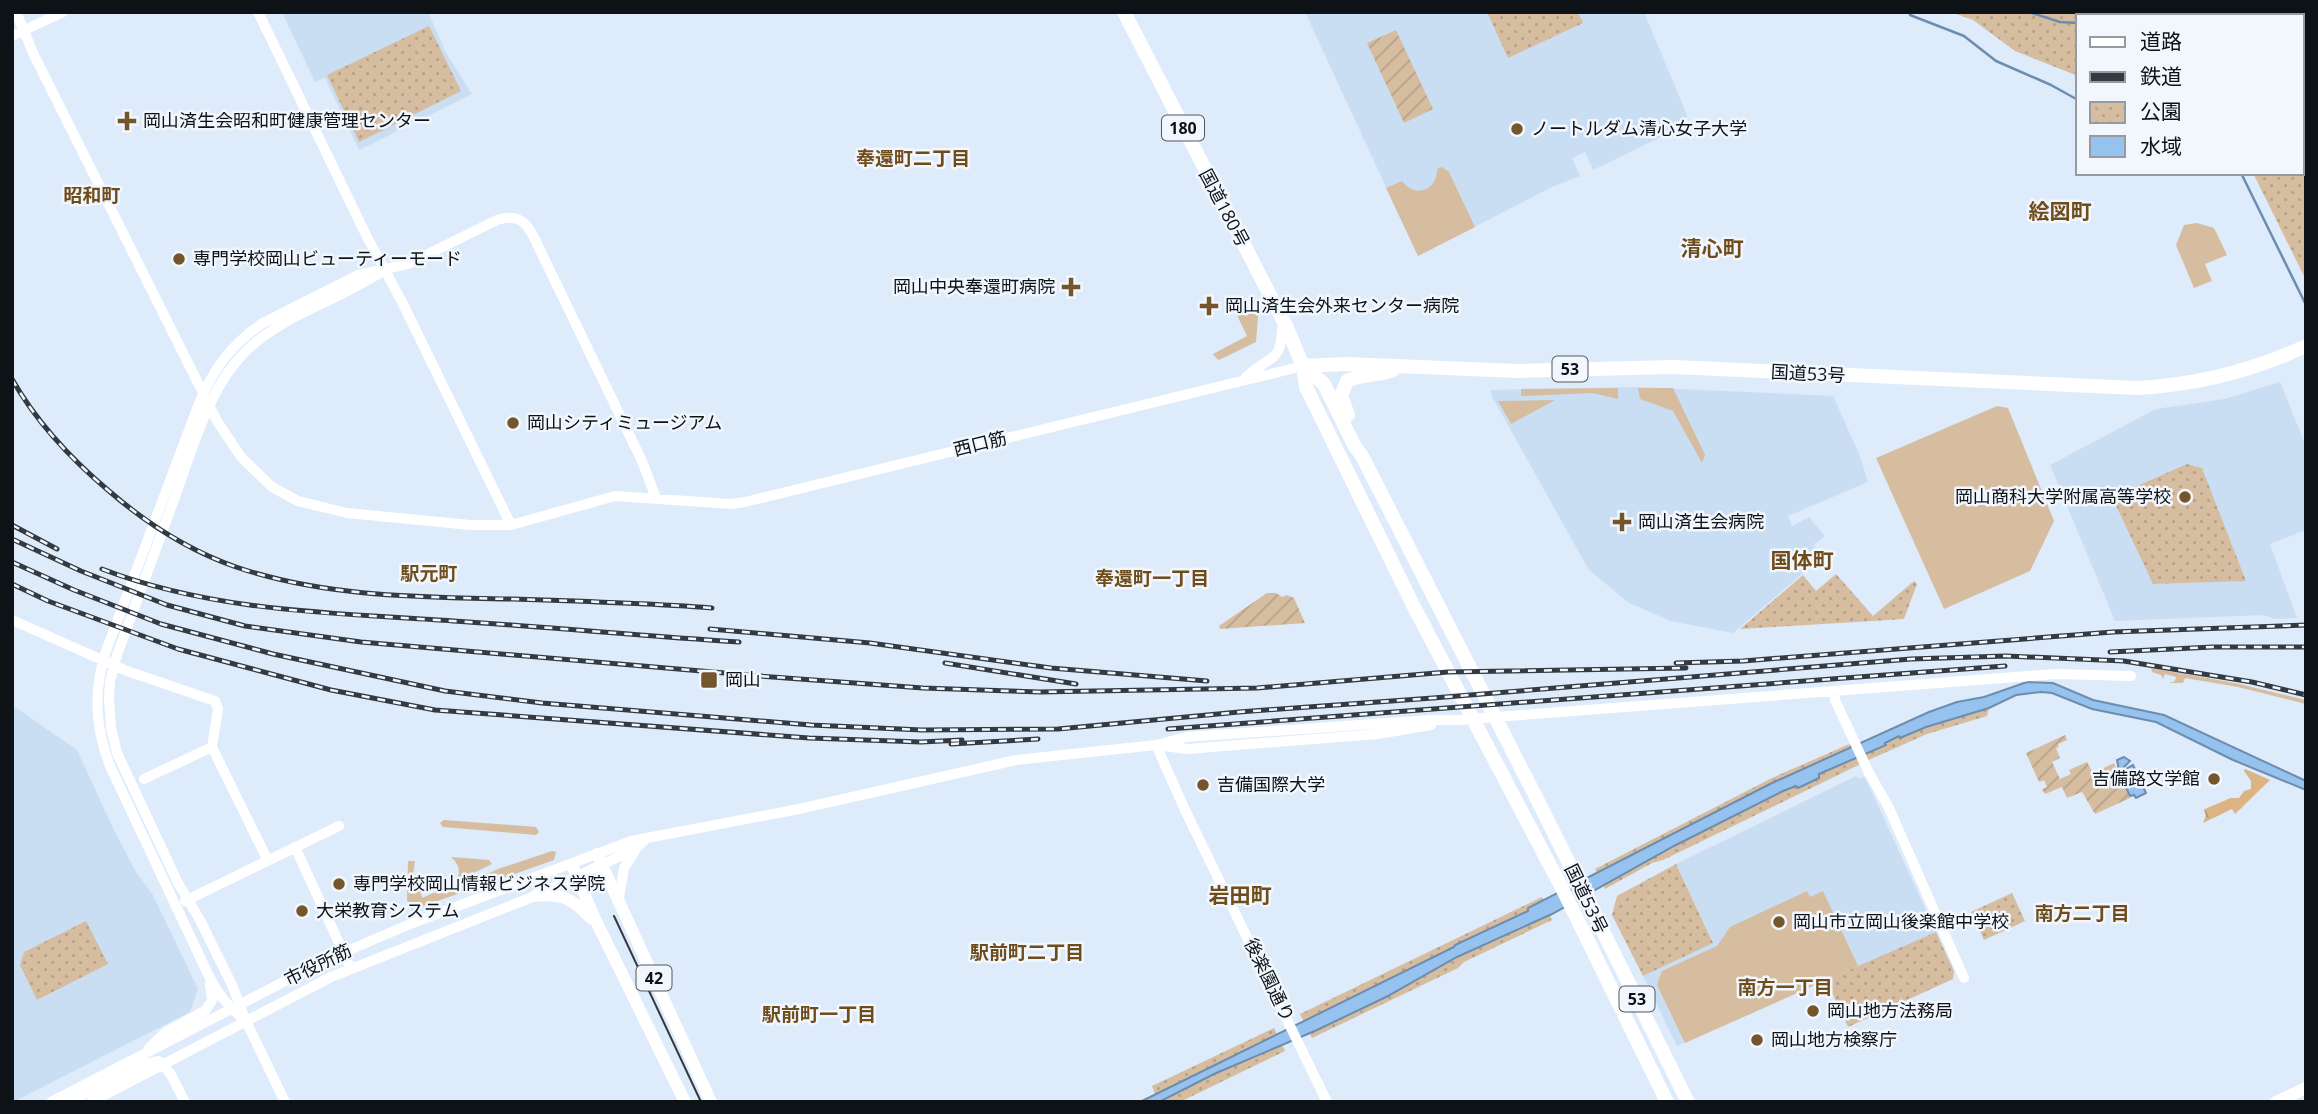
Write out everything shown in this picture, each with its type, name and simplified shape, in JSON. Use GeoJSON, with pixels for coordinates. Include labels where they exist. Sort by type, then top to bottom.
{"type":"FeatureCollection","features":[{"type":"Feature","properties":{"kind":"highway","name":"国道180号"},"geometry":{"type":"LineString","coordinates":[[1124,12],[1283,321],[1303,366]]}},
{"type":"Feature","properties":{"kind":"highway","name":"国道53号"},"geometry":{"type":"LineString","coordinates":[[1303,366],[1345,364],[1519,371],[1674,368],[2137,388],[2177,385],[2220,377],[2274,361],[2306,346]]}},
{"type":"Feature","properties":{"kind":"highway","name":"国道53号"},"geometry":{"type":"LineString","coordinates":[[1303,366],[1324,384],[1362,456],[1688,1102]]}},
{"type":"Feature","properties":{"kind":"highway","name":"国道53号"},"geometry":{"type":"LineString","coordinates":[[1303,366],[1306,387],[1471,724],[1563,890],[1667,1102]]}},
{"type":"Feature","properties":{"kind":"highway"},"geometry":{"type":"LineString","coordinates":[[1362,456],[1360,442],[1342,403],[1344,386],[1352,378],[1378,375],[1400,366]]}},
{"type":"Feature","properties":{"kind":"main road","name":"42"},"geometry":{"type":"LineString","coordinates":[[600,859],[710,1102]]}},
{"type":"Feature","properties":{"kind":"main road","name":"42"},"geometry":{"type":"LineString","coordinates":[[574,871],[685,1102]]}},
{"type":"Feature","properties":{"kind":"main road"},"geometry":{"type":"LineString","coordinates":[[535,896],[564,897],[598,924]]}},
{"type":"Feature","properties":{"kind":"main road"},"geometry":{"type":"LineString","coordinates":[[2276,1102],[2306,1088]]}},
{"type":"Feature","properties":{"kind":"street","name":"西口筋"},"geometry":{"type":"LineString","coordinates":[[16,12],[34,55],[217,421],[241,457],[272,487],[299,501],[316,506],[347,513],[470,525],[511,525],[615,496],[731,504],[1303,366]]}},
{"type":"Feature","properties":{"kind":"street"},"geometry":{"type":"LineString","coordinates":[[12,36],[63,12]]}},
{"type":"Feature","properties":{"kind":"street"},"geometry":{"type":"LineString","coordinates":[[258,12],[361,226],[511,525]]}},
{"type":"Feature","properties":{"kind":"street"},"geometry":{"type":"LineString","coordinates":[[285,1102],[246,1021],[235,1007],[217,993],[206,972],[110,766],[99,730],[97,689],[106,651],[203,392],[228,352],[249,332],[276,315],[358,275],[408,264],[508,216],[517,218],[528,225],[642,461],[656,498]]}},
{"type":"Feature","properties":{"kind":"street"},"geometry":{"type":"LineString","coordinates":[[235,1007],[189,899],[178,883],[125,772],[111,729],[109,690],[117,655],[207,411],[220,385],[237,360],[269,333],[362,285],[384,270]]}},
{"type":"Feature","properties":{"kind":"street"},"geometry":{"type":"LineString","coordinates":[[1243,380],[1277,355],[1281,345],[1283,321]]}},
{"type":"Feature","properties":{"kind":"street"},"geometry":{"type":"LineString","coordinates":[[12,620],[127,671],[215,701],[218,709],[212,747],[268,861]]}},
{"type":"Feature","properties":{"kind":"street","name":"市役所筋"},"geometry":{"type":"LineString","coordinates":[[51,1102],[343,953],[410,924],[574,871],[631,841],[800,809],[1016,760],[1156,745],[1186,737],[1430,720],[1471,724],[2055,674],[2131,676]]}},
{"type":"Feature","properties":{"kind":"street"},"geometry":{"type":"LineString","coordinates":[[1834,691],[1835,700],[1861,757],[1888,806],[1964,978]]}},
{"type":"Feature","properties":{"kind":"street","name":"後楽園通り"},"geometry":{"type":"LineString","coordinates":[[1156,745],[1327,1102]]}},
{"type":"Feature","properties":{"kind":"street"},"geometry":{"type":"LineString","coordinates":[[144,779],[212,747]]}},
{"type":"Feature","properties":{"kind":"street"},"geometry":{"type":"LineString","coordinates":[[176,906],[339,826]]}},
{"type":"Feature","properties":{"kind":"street"},"geometry":{"type":"LineString","coordinates":[[619,904],[624,868],[630,856],[645,840]]}},
{"type":"Feature","properties":{"kind":"street"},"geometry":{"type":"LineString","coordinates":[[295,847],[351,969]]}},
{"type":"Feature","properties":{"kind":"street","name":"市役所筋"},"geometry":{"type":"LineString","coordinates":[[91,1102],[351,969],[535,896],[574,871]]}},
{"type":"Feature","properties":{"kind":"street"},"geometry":{"type":"LineString","coordinates":[[144,1054],[166,1032],[203,1013],[210,1006],[211,991],[206,972]]}},
{"type":"Feature","properties":{"kind":"street"},"geometry":{"type":"LineString","coordinates":[[68,1102],[144,1064],[159,1061],[164,1064],[184,1102]]}},
{"type":"Feature","properties":{"kind":"shaded area"},"geometry":{"type":"Polygon","coordinates":[[[282,12],[428,12],[446,53],[472,94],[359,150],[325,78],[315,82],[282,12]]]}},
{"type":"Feature","properties":{"kind":"shaded area","name":"ノートルダム清心女子大学"},"geometry":{"type":"Polygon","coordinates":[[[1305,12],[1644,12],[1687,115],[1685,122],[1663,136],[1593,170],[1585,152],[1572,158],[1580,176],[1552,187],[1418,256],[1305,12]]]}},
{"type":"Feature","properties":{"kind":"shaded area","name":"岡山商科大学附属高等学校"},"geometry":{"type":"Polygon","coordinates":[[[2280,382],[2306,446],[2306,530],[2270,544],[2297,618],[2275,619],[2263,615],[2115,621],[2050,465],[2156,409],[2225,399],[2280,382]]]}},
{"type":"Feature","properties":{"kind":"shaded area"},"geometry":{"type":"Polygon","coordinates":[[[1636,387],[1833,396],[1859,454],[1868,482],[1788,516],[1792,526],[1809,517],[1825,536],[1814,544],[1817,553],[1809,568],[1733,633],[1671,621],[1629,603],[1589,570],[1491,395],[1491,390],[1636,387]]]}},
{"type":"Feature","properties":{"kind":"shaded area"},"geometry":{"type":"Polygon","coordinates":[[[12,705],[77,750],[114,830],[136,872],[153,895],[198,989],[190,1012],[13,1102],[12,705]]]}},
{"type":"Feature","properties":{"kind":"shaded area","name":"岡山市立岡山後楽館中学校"},"geometry":{"type":"Polygon","coordinates":[[[1856,776],[1865,777],[1936,932],[1677,1046],[1643,976],[1713,942],[1676,864],[1856,776]]]}},
{"type":"Feature","properties":{"kind":"green space"},"geometry":{"type":"Polygon","coordinates":[[[1487,12],[1578,12],[1583,23],[1508,58],[1487,12]]]}},
{"type":"Feature","properties":{"kind":"green space"},"geometry":{"type":"Polygon","coordinates":[[[1951,12],[2306,12],[2306,280],[2254,175],[2304,175],[2304,14],[2076,14],[2076,75],[2015,51],[1973,20],[1951,12]]]}},
{"type":"Feature","properties":{"kind":"green space"},"geometry":{"type":"Polygon","coordinates":[[[429,26],[461,91],[359,142],[327,75],[429,26]]]}},
{"type":"Feature","properties":{"kind":"green space"},"geometry":{"type":"Polygon","coordinates":[[[1396,30],[1433,109],[1404,123],[1367,43],[1396,30]]]}},
{"type":"Feature","properties":{"kind":"green space"},"geometry":{"type":"Polygon","coordinates":[[[1442,167],[1449,172],[1475,227],[1418,256],[1386,188],[1402,181],[1413,190],[1425,190],[1434,182],[1437,169],[1442,167]]]}},
{"type":"Feature","properties":{"kind":"green space"},"geometry":{"type":"Polygon","coordinates":[[[2197,223],[2214,228],[2227,255],[2205,264],[2212,281],[2194,288],[2176,245],[2184,225],[2197,223]]]}},
{"type":"Feature","properties":{"kind":"green space"},"geometry":{"type":"Polygon","coordinates":[[[1240,302],[1258,316],[1256,342],[1219,360],[1213,354],[1247,336],[1232,305],[1240,302]]]}},
{"type":"Feature","properties":{"kind":"green space"},"geometry":{"type":"Polygon","coordinates":[[[1618,388],[1618,399],[1593,393],[1521,396],[1521,389],[1618,388]]]}},
{"type":"Feature","properties":{"kind":"green space"},"geometry":{"type":"Polygon","coordinates":[[[1638,388],[1673,388],[1705,455],[1702,463],[1673,411],[1640,399],[1638,388]]]}},
{"type":"Feature","properties":{"kind":"green space"},"geometry":{"type":"Polygon","coordinates":[[[1555,400],[1511,424],[1498,401],[1555,400]]]}},
{"type":"Feature","properties":{"kind":"green space"},"geometry":{"type":"Polygon","coordinates":[[[1997,406],[2008,408],[2054,521],[2030,571],[1944,609],[1876,458],[1997,406]]]}},
{"type":"Feature","properties":{"kind":"green space"},"geometry":{"type":"Polygon","coordinates":[[[2187,464],[2202,468],[2246,581],[2153,584],[2112,497],[2187,464]]]}},
{"type":"Feature","properties":{"kind":"green space"},"geometry":{"type":"Polygon","coordinates":[[[1836,574],[1873,616],[1914,581],[1917,584],[1904,619],[1740,629],[1803,575],[1816,591],[1836,574]]]}},
{"type":"Feature","properties":{"kind":"green space"},"geometry":{"type":"Polygon","coordinates":[[[1267,593],[1294,598],[1305,623],[1220,629],[1219,626],[1267,593]]]}},
{"type":"Feature","properties":{"kind":"green space"},"geometry":{"type":"Polygon","coordinates":[[[2151,668],[2235,683],[2306,700],[2306,704],[2238,687],[2185,678],[2183,683],[2169,683],[2175,681],[2176,677],[2165,674],[2163,679],[2161,675],[2152,672],[2151,668]]]}},
{"type":"Feature","properties":{"kind":"green space"},"geometry":{"type":"Polygon","coordinates":[[[1984,697],[1989,708],[1987,716],[1927,734],[1873,758],[1652,863],[1605,889],[1595,869],[1772,778],[1929,712],[1957,702],[1984,697]]]}},
{"type":"Feature","properties":{"kind":"green space"},"geometry":{"type":"Polygon","coordinates":[[[2065,735],[2067,740],[2056,748],[2060,758],[2052,762],[2060,779],[2071,774],[2069,770],[2087,762],[2093,773],[2114,763],[2130,798],[2095,814],[2082,792],[2067,798],[2062,787],[2045,794],[2042,789],[2047,787],[2044,780],[2039,782],[2026,753],[2065,735]]]}},
{"type":"Feature","properties":{"kind":"green space"},"geometry":{"type":"Polygon","coordinates":[[[2245,769],[2270,780],[2235,814],[2232,809],[2203,823],[2206,816],[2204,810],[2231,798],[2239,798],[2244,791],[2251,789],[2251,781],[2245,769]]]}},
{"type":"Feature","properties":{"kind":"green space"},"geometry":{"type":"Polygon","coordinates":[[[444,820],[536,827],[539,832],[536,835],[443,827],[440,823],[444,820]]]}},
{"type":"Feature","properties":{"kind":"green space"},"geometry":{"type":"Polygon","coordinates":[[[556,852],[554,860],[412,910],[407,900],[408,861],[415,861],[413,874],[418,875],[416,889],[420,890],[422,898],[449,891],[498,869],[556,852]]]}},
{"type":"Feature","properties":{"kind":"green space"},"geometry":{"type":"Polygon","coordinates":[[[451,857],[489,860],[492,864],[455,882],[459,869],[451,857]]]}},
{"type":"Feature","properties":{"kind":"green space"},"geometry":{"type":"Polygon","coordinates":[[[1676,864],[1713,943],[1643,976],[1612,915],[1617,896],[1676,864]]]}},
{"type":"Feature","properties":{"kind":"green space"},"geometry":{"type":"Polygon","coordinates":[[[1807,891],[1810,897],[1823,891],[1858,966],[1685,1043],[1657,985],[1662,971],[1717,946],[1730,927],[1807,891]]]}},
{"type":"Feature","properties":{"kind":"green space"},"geometry":{"type":"Polygon","coordinates":[[[2012,893],[2025,921],[1984,940],[1971,912],[2012,893]]]}},
{"type":"Feature","properties":{"kind":"green space"},"geometry":{"type":"Polygon","coordinates":[[[1542,897],[1552,920],[1312,1038],[1300,1014],[1542,897]]]}},
{"type":"Feature","properties":{"kind":"green space"},"geometry":{"type":"Polygon","coordinates":[[[86,921],[108,964],[37,1000],[20,965],[24,952],[86,921]]]}},
{"type":"Feature","properties":{"kind":"green space"},"geometry":{"type":"Polygon","coordinates":[[[1936,932],[1954,971],[1953,979],[1848,1027],[1826,980],[1936,932]]]}},
{"type":"Feature","properties":{"kind":"green space"},"geometry":{"type":"Polygon","coordinates":[[[1274,1028],[1285,1051],[1180,1102],[1158,1102],[1152,1086],[1274,1028]]]}},
{"type":"Feature","properties":{"kind":"water"},"geometry":{"type":"Polygon","coordinates":[[[2027,682],[2053,683],[2093,700],[2164,715],[2306,781],[2306,790],[2233,760],[2156,722],[2092,709],[2052,693],[2016,695],[1989,708],[1926,727],[1900,738],[1899,736],[1885,743],[1886,745],[1819,774],[1819,778],[1798,788],[1796,786],[1783,791],[1674,846],[1552,914],[1457,957],[1386,997],[1214,1074],[1159,1102],[1140,1102],[1528,911],[1528,908],[1770,784],[1929,712],[2027,682]]]}},
{"type":"Feature","properties":{"kind":"water"},"geometry":{"type":"Polygon","coordinates":[[[2124,757],[2130,761],[2124,770],[2133,765],[2146,793],[2136,798],[2134,795],[2130,796],[2120,775],[2117,760],[2124,757]]]}},
{"type":"Feature","properties":{"kind":"waterway"},"geometry":{"type":"LineString","coordinates":[[2029,12],[2060,22],[2076,23]]}},
{"type":"Feature","properties":{"kind":"waterway"},"geometry":{"type":"LineString","coordinates":[[2132,14],[2136,12]]}},
{"type":"Feature","properties":{"kind":"waterway"},"geometry":{"type":"LineString","coordinates":[[1910,15],[1964,36],[1996,61],[2076,99]]}},
{"type":"Feature","properties":{"kind":"waterway"},"geometry":{"type":"LineString","coordinates":[[2242,175],[2306,305]]}},
{"type":"Feature","properties":{"kind":"tram line"},"geometry":{"type":"LineString","coordinates":[[614,916],[701,1102]]}},
{"type":"Feature","properties":{"kind":"railway"},"geometry":{"type":"LineString","coordinates":[[12,379],[32,411],[56,439],[109,491],[169,535],[236,567],[303,584],[372,594],[712,608]]}},
{"type":"Feature","properties":{"kind":"railway"},"geometry":{"type":"LineString","coordinates":[[12,525],[57,549]]}},
{"type":"Feature","properties":{"kind":"railway"},"geometry":{"type":"LineString","coordinates":[[12,539],[81,571],[167,605],[245,626],[361,642],[760,676],[923,688],[1040,692],[1257,688],[1448,672],[1686,668]]}},
{"type":"Feature","properties":{"kind":"railway"},"geometry":{"type":"LineString","coordinates":[[12,562],[161,624],[273,654],[445,691],[542,703],[811,725],[922,730],[1058,729],[1239,712],[1911,659],[2006,656],[2124,661],[2252,682],[2306,695]]}},
{"type":"Feature","properties":{"kind":"railway"},"geometry":{"type":"LineString","coordinates":[[102,569],[187,594],[275,608],[739,642]]}},
{"type":"Feature","properties":{"kind":"railway"},"geometry":{"type":"LineString","coordinates":[[12,584],[48,601],[178,649],[331,690],[435,710],[809,738],[921,742],[962,740]]}},
{"type":"Feature","properties":{"kind":"railway"},"geometry":{"type":"LineString","coordinates":[[1676,663],[1743,661],[2113,632],[2306,625]]}},
{"type":"Feature","properties":{"kind":"railway"},"geometry":{"type":"LineString","coordinates":[[710,629],[870,643],[1051,668],[1207,681]]}},
{"type":"Feature","properties":{"kind":"railway"},"geometry":{"type":"LineString","coordinates":[[2110,652],[2213,647],[2306,647]]}},
{"type":"Feature","properties":{"kind":"railway"},"geometry":{"type":"LineString","coordinates":[[945,663],[1076,684]]}},
{"type":"Feature","properties":{"kind":"railway"},"geometry":{"type":"LineString","coordinates":[[1168,729],[2005,666]]}},
{"type":"Feature","properties":{"kind":"railway"},"geometry":{"type":"LineString","coordinates":[[951,744],[1038,739]]}},
{"type":"Feature","properties":{"kind":"place","name":"岡山済生会昭和町健康管理センター"},"geometry":{"type":"Point","coordinates":[127,121]}},
{"type":"Feature","properties":{"kind":"place","name":"ノートルダム清心女子大学"},"geometry":{"type":"Point","coordinates":[1517,129]}},
{"type":"Feature","properties":{"kind":"place","name":"専門学校岡山ビューティーモード"},"geometry":{"type":"Point","coordinates":[179,259]}},
{"type":"Feature","properties":{"kind":"place","name":"岡山中央奉還町病院"},"geometry":{"type":"Point","coordinates":[1071,287]}},
{"type":"Feature","properties":{"kind":"place","name":"岡山済生会外来センター病院"},"geometry":{"type":"Point","coordinates":[1209,306]}},
{"type":"Feature","properties":{"kind":"place","name":"岡山シティミュージアム"},"geometry":{"type":"Point","coordinates":[513,423]}},
{"type":"Feature","properties":{"kind":"place","name":"岡山商科大学附属高等学校"},"geometry":{"type":"Point","coordinates":[2185,497]}},
{"type":"Feature","properties":{"kind":"place","name":"岡山済生会病院"},"geometry":{"type":"Point","coordinates":[1622,522]}},
{"type":"Feature","properties":{"kind":"place","name":"岡山"},"geometry":{"type":"Point","coordinates":[709,680]}},
{"type":"Feature","properties":{"kind":"place","name":"吉備路文学館"},"geometry":{"type":"Point","coordinates":[2214,779]}},
{"type":"Feature","properties":{"kind":"place","name":"吉備国際大学"},"geometry":{"type":"Point","coordinates":[1203,785]}},
{"type":"Feature","properties":{"kind":"place","name":"専門学校岡山情報ビジネス学院"},"geometry":{"type":"Point","coordinates":[339,884]}},
{"type":"Feature","properties":{"kind":"place","name":"大栄教育システム"},"geometry":{"type":"Point","coordinates":[302,911]}},
{"type":"Feature","properties":{"kind":"place","name":"岡山市立岡山後楽館中学校"},"geometry":{"type":"Point","coordinates":[1779,922]}},
{"type":"Feature","properties":{"kind":"place","name":"岡山地方法務局"},"geometry":{"type":"Point","coordinates":[1813,1011]}},
{"type":"Feature","properties":{"kind":"place","name":"岡山地方検察庁"},"geometry":{"type":"Point","coordinates":[1757,1040]}},
{"type":"Feature","properties":{"kind":"district","name":"奉還町二丁目"},"geometry":{"type":"Point","coordinates":[913,158]}},
{"type":"Feature","properties":{"kind":"district","name":"昭和町"},"geometry":{"type":"Point","coordinates":[92,195]}},
{"type":"Feature","properties":{"kind":"district","name":"絵図町"},"geometry":{"type":"Point","coordinates":[2060,212]}},
{"type":"Feature","properties":{"kind":"district","name":"清心町"},"geometry":{"type":"Point","coordinates":[1712,249]}},
{"type":"Feature","properties":{"kind":"district","name":"国体町"},"geometry":{"type":"Point","coordinates":[1802,561]}},
{"type":"Feature","properties":{"kind":"district","name":"駅元町"},"geometry":{"type":"Point","coordinates":[429,573]}},
{"type":"Feature","properties":{"kind":"district","name":"奉還町一丁目"},"geometry":{"type":"Point","coordinates":[1152,578]}},
{"type":"Feature","properties":{"kind":"district","name":"岩田町"},"geometry":{"type":"Point","coordinates":[1240,896]}},
{"type":"Feature","properties":{"kind":"district","name":"南方二丁目"},"geometry":{"type":"Point","coordinates":[2082,913]}},
{"type":"Feature","properties":{"kind":"district","name":"駅前町二丁目"},"geometry":{"type":"Point","coordinates":[1027,952]}},
{"type":"Feature","properties":{"kind":"district","name":"南方一丁目"},"geometry":{"type":"Point","coordinates":[1785,987]}},
{"type":"Feature","properties":{"kind":"district","name":"駅前町一丁目"},"geometry":{"type":"Point","coordinates":[819,1014]}}]}
